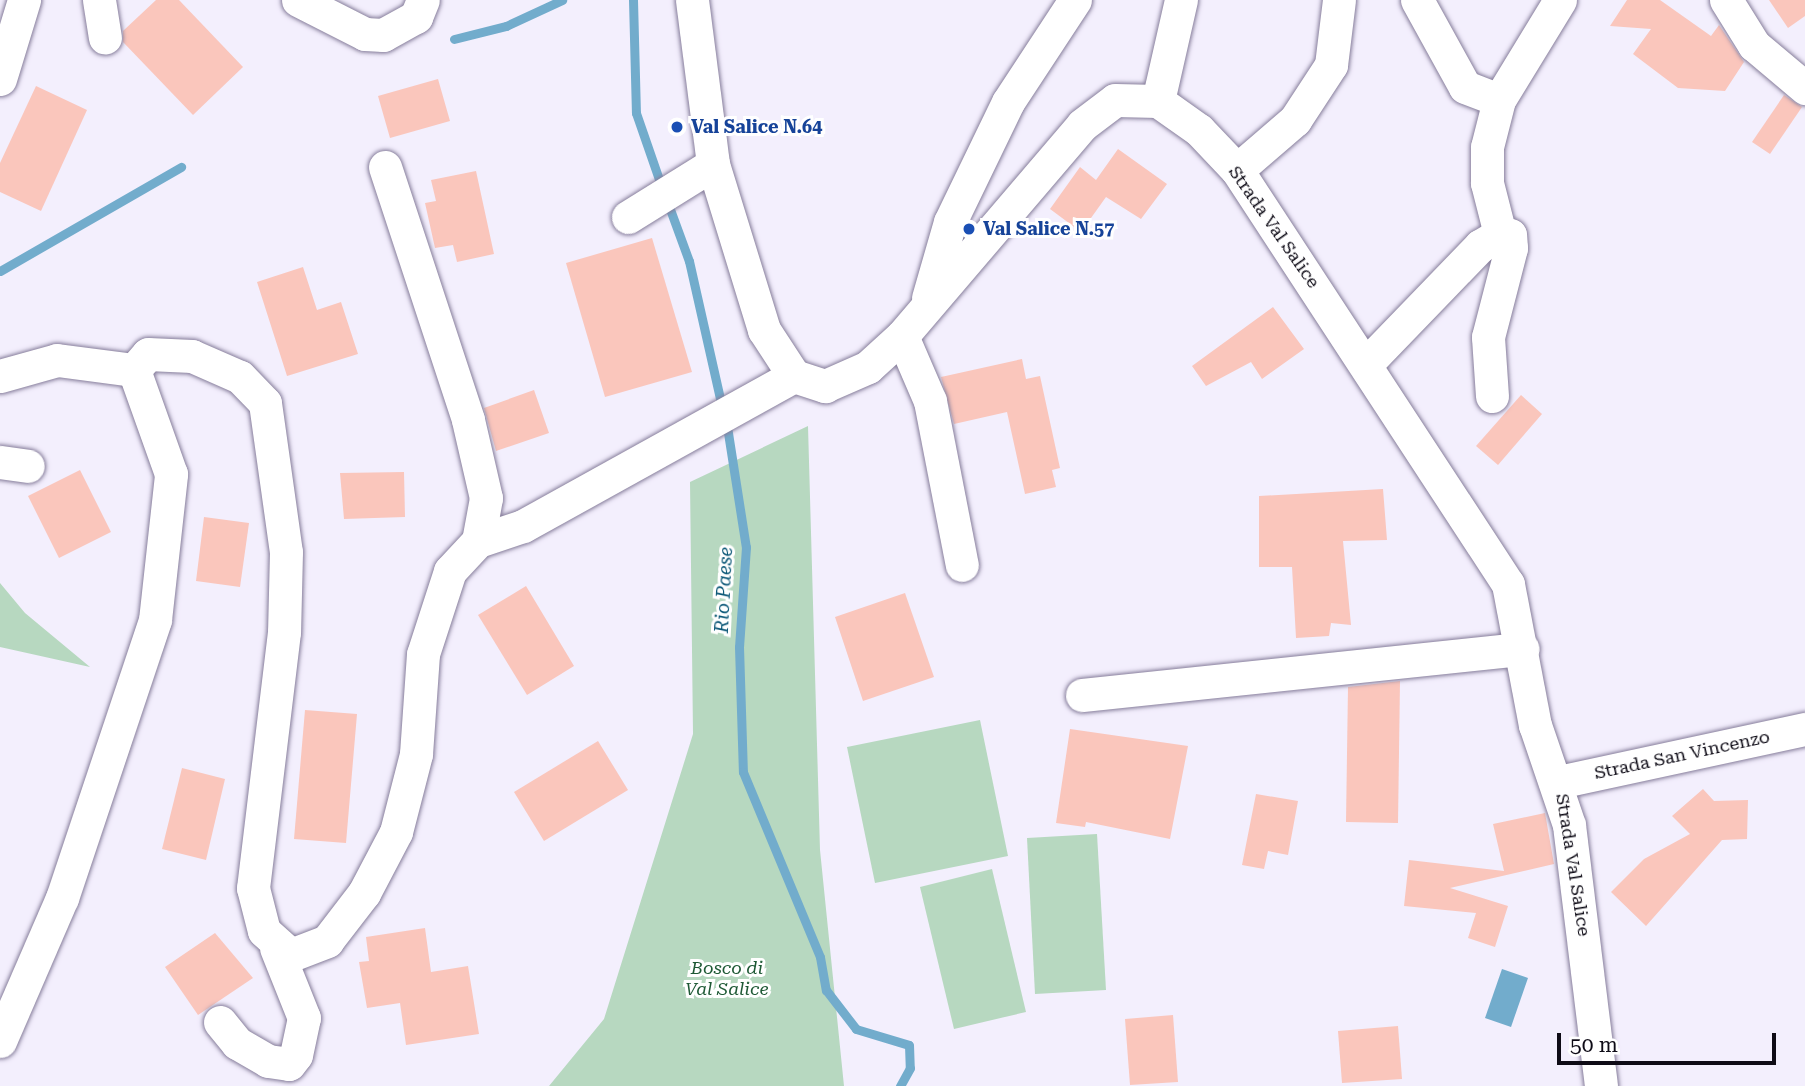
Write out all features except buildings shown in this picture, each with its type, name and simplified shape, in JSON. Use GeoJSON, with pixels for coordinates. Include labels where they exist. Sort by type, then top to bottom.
{"type":"FeatureCollection","features":[{"type":"Feature","properties":{"kind":"street"},"geometry":{"type":"LineString","coordinates":[[0,79],[24,0]]}},
{"type":"Feature","properties":{"kind":"street"},"geometry":{"type":"LineString","coordinates":[[99,0],[105,38]]}},
{"type":"Feature","properties":{"kind":"street"},"geometry":{"type":"LineString","coordinates":[[298,0],[365,34],[383,35],[416,17],[423,0]]}},
{"type":"Feature","properties":{"kind":"street"},"geometry":{"type":"LineString","coordinates":[[692,0],[713,164],[764,330],[794,376],[825,386],[867,368],[902,336],[1082,125],[1115,100],[1158,101],[1181,0]]}},
{"type":"Feature","properties":{"kind":"street"},"geometry":{"type":"LineString","coordinates":[[926,307],[961,199],[1008,102],[1075,0]]}},
{"type":"Feature","properties":{"kind":"street"},"geometry":{"type":"LineString","coordinates":[[1237,170],[1296,120],[1331,65],[1339,0]]}},
{"type":"Feature","properties":{"kind":"street"},"geometry":{"type":"LineString","coordinates":[[1417,0],[1465,87],[1499,100]]}},
{"type":"Feature","properties":{"kind":"street"},"geometry":{"type":"LineString","coordinates":[[1500,234],[1487,183],[1487,147],[1499,100],[1560,0]]}},
{"type":"Feature","properties":{"kind":"street"},"geometry":{"type":"LineString","coordinates":[[1726,0],[1754,45],[1805,88]]}},
{"type":"Feature","properties":{"kind":"street","name":"Strada Val Salice"},"geometry":{"type":"LineString","coordinates":[[1158,101],[1199,130],[1237,170],[1367,363],[1508,584],[1523,649],[1535,726],[1559,782],[1580,894],[1601,1086]]}},
{"type":"Feature","properties":{"kind":"street"},"geometry":{"type":"LineString","coordinates":[[650,203],[713,164]]}},
{"type":"Feature","properties":{"kind":"street"},"geometry":{"type":"LineString","coordinates":[[385,167],[471,433],[486,498],[478,541]]}},
{"type":"Feature","properties":{"kind":"street"},"geometry":{"type":"LineString","coordinates":[[1367,363],[1480,246],[1500,234],[1510,235],[1511,248],[1488,337],[1492,396]]}},
{"type":"Feature","properties":{"kind":"street"},"geometry":{"type":"LineString","coordinates":[[902,336],[930,401],[962,565]]}},
{"type":"Feature","properties":{"kind":"street"},"geometry":{"type":"LineString","coordinates":[[134,370],[148,354],[192,356],[240,377],[265,403],[286,552],[284,632],[253,888],[258,918],[276,948],[304,1018],[296,1055],[289,1064],[268,1061],[237,1043],[220,1022]]}},
{"type":"Feature","properties":{"kind":"street"},"geometry":{"type":"LineString","coordinates":[[0,376],[57,360],[134,370]]}},
{"type":"Feature","properties":{"kind":"street"},"geometry":{"type":"LineString","coordinates":[[0,1041],[62,898],[155,620],[171,474],[134,370]]}},
{"type":"Feature","properties":{"kind":"street"},"geometry":{"type":"LineString","coordinates":[[276,948],[302,955],[327,941],[363,893],[396,832],[416,754],[430,621],[450,572],[478,541],[523,526],[794,376]]}},
{"type":"Feature","properties":{"kind":"street"},"geometry":{"type":"LineString","coordinates":[[1082,695],[1523,649]]}},
{"type":"Feature","properties":{"kind":"street","name":"Strada San Vincenzo"},"geometry":{"type":"LineString","coordinates":[[1559,782],[1805,729]]}},
{"type":"Feature","properties":{"kind":"green space","name":"Bosco di Val Salice"},"geometry":{"type":"Polygon","coordinates":[[[808,426],[820,850],[844,1086],[549,1086],[604,1019],[693,734],[690,482],[808,426]]]}},
{"type":"Feature","properties":{"kind":"green space"},"geometry":{"type":"Polygon","coordinates":[[[0,583],[25,613],[90,667],[0,647],[0,583]]]}},
{"type":"Feature","properties":{"kind":"green space"},"geometry":{"type":"Polygon","coordinates":[[[980,720],[1008,856],[875,883],[847,747],[980,720]]]}},
{"type":"Feature","properties":{"kind":"green space"},"geometry":{"type":"Polygon","coordinates":[[[1097,834],[1106,990],[1035,994],[1027,838],[1097,834]]]}},
{"type":"Feature","properties":{"kind":"green space"},"geometry":{"type":"Polygon","coordinates":[[[992,869],[1026,1012],[954,1029],[920,887],[992,869]]]}},
{"type":"Feature","properties":{"kind":"water"},"geometry":{"type":"Polygon","coordinates":[[[1502,969],[1528,978],[1511,1027],[1485,1018],[1502,969]]]}},
{"type":"Feature","properties":{"kind":"waterway"},"geometry":{"type":"LineString","coordinates":[[454,39],[506,26],[562,0]]}},
{"type":"Feature","properties":{"kind":"waterway","name":"Rio Paese"},"geometry":{"type":"LineString","coordinates":[[633,0],[636,113],[662,188]]}},
{"type":"Feature","properties":{"kind":"waterway"},"geometry":{"type":"LineString","coordinates":[[0,271],[181,167]]}},
{"type":"Feature","properties":{"kind":"waterway","name":"Rio Paese"},"geometry":{"type":"LineString","coordinates":[[667,201],[689,261],[722,407]]}},
{"type":"Feature","properties":{"kind":"waterway","name":"Rio Paese"},"geometry":{"type":"LineString","coordinates":[[726,420],[746,547],[739,647],[743,772],[820,957],[826,990],[856,1029],[909,1045],[910,1068],[900,1086]]}},
{"type":"Feature","properties":{"kind":"place","name":"Val Salice N.64"},"geometry":{"type":"Point","coordinates":[677,127]}},
{"type":"Feature","properties":{"kind":"place","name":"Val Salice N.57"},"geometry":{"type":"Point","coordinates":[969,229]}}]}
